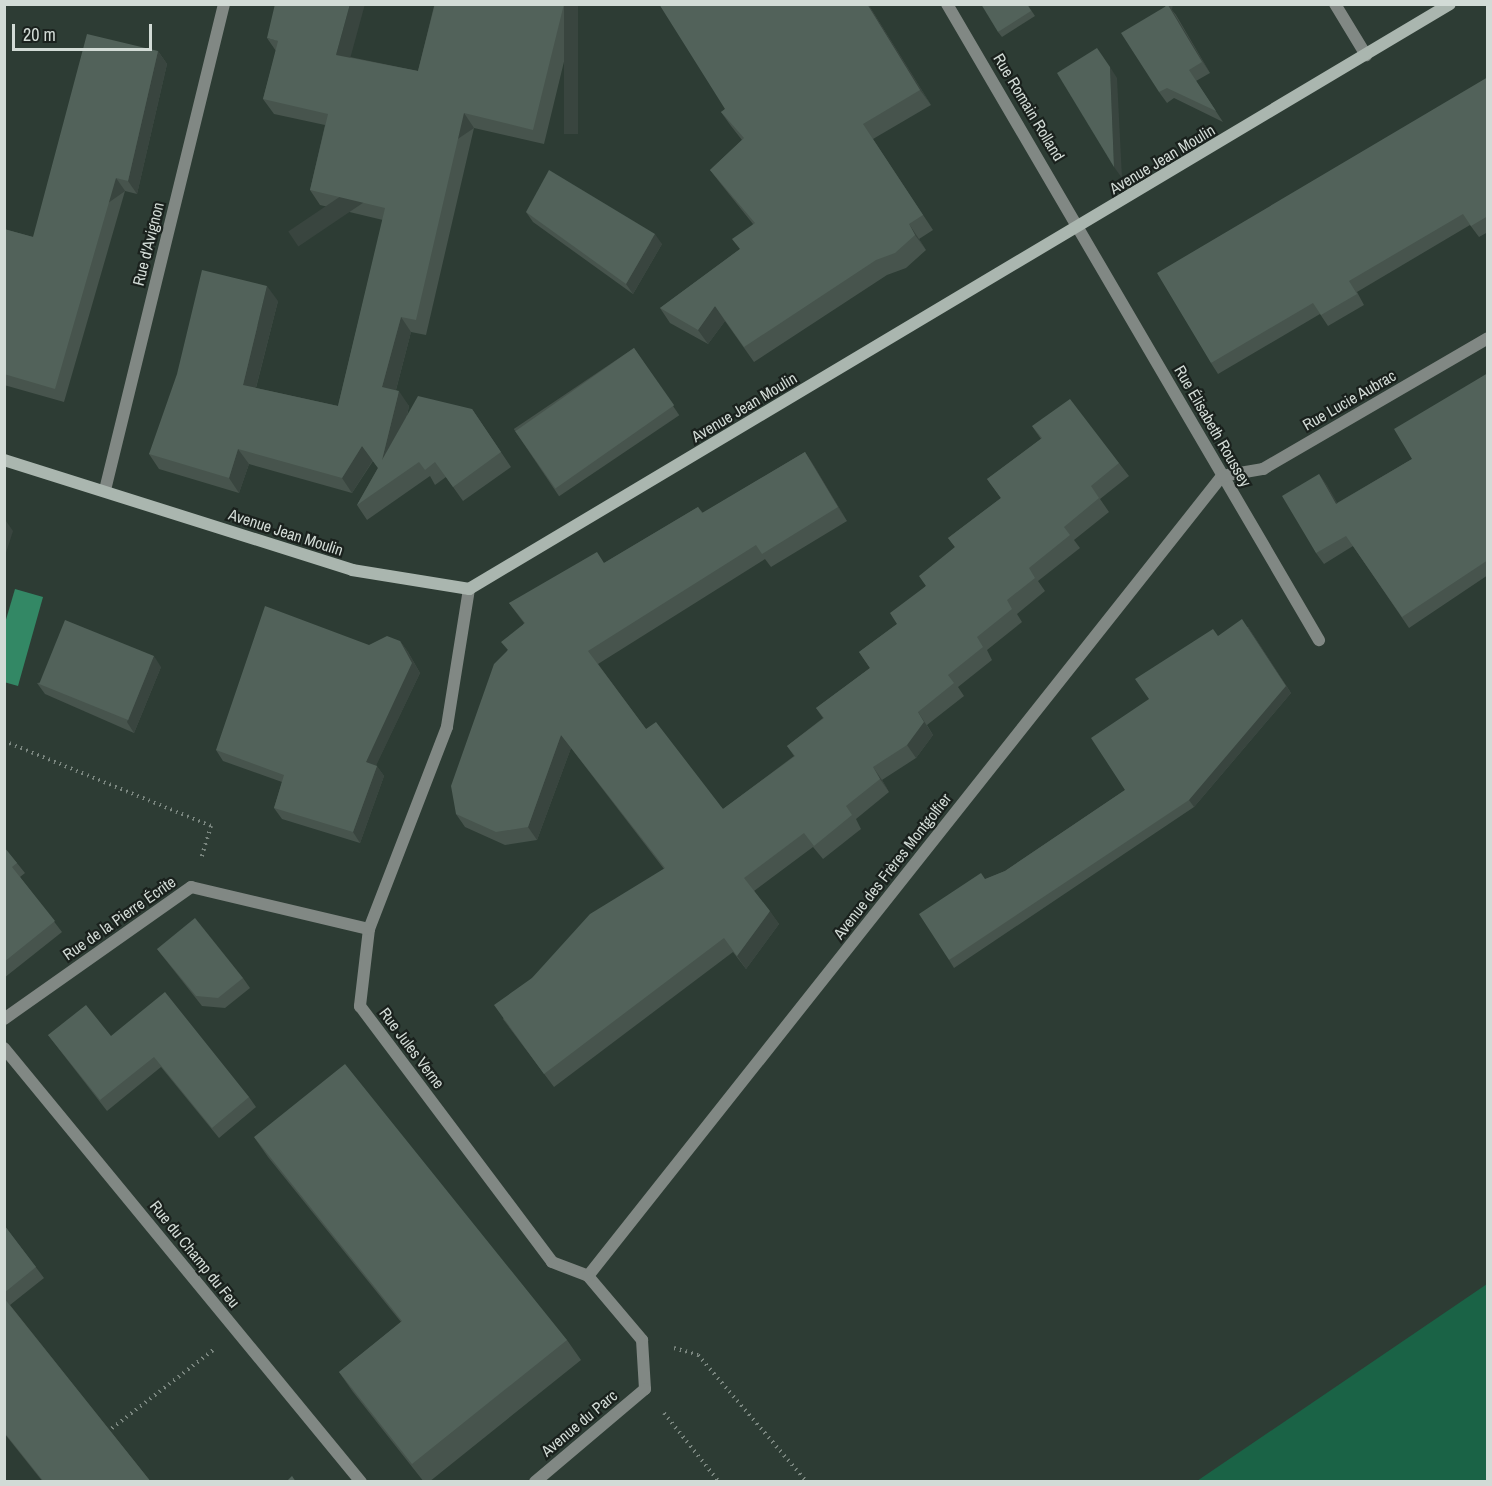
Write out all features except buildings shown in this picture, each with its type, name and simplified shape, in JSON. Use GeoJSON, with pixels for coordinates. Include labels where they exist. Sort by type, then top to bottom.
{"type":"FeatureCollection","features":[{"type":"Feature","properties":{"kind":"main road","name":"Avenue Jean Moulin"},"geometry":{"type":"LineString","coordinates":[[4,460],[105,490],[351,570],[469,589],[1082,227],[1450,4]]}},
{"type":"Feature","properties":{"kind":"street","name":"Rue d'Avignon"},"geometry":{"type":"LineString","coordinates":[[105,490],[224,4]]}},
{"type":"Feature","properties":{"kind":"street","name":"Rue Romain Rolland"},"geometry":{"type":"LineString","coordinates":[[947,4],[1082,227]]}},
{"type":"Feature","properties":{"kind":"street"},"geometry":{"type":"LineString","coordinates":[[1335,4],[1366,55]]}},
{"type":"Feature","properties":{"kind":"street","name":"Rue Élisabeth Roussey"},"geometry":{"type":"LineString","coordinates":[[1082,227],[1222,476],[1319,640]]}},
{"type":"Feature","properties":{"kind":"street","name":"Rue Lucie Aubrac"},"geometry":{"type":"LineString","coordinates":[[1222,476],[1263,469],[1488,338]]}},
{"type":"Feature","properties":{"kind":"street","name":"Avenue des Frères Montgolfier"},"geometry":{"type":"LineString","coordinates":[[588,1276],[1222,476]]}},
{"type":"Feature","properties":{"kind":"street","name":"Rue Jules Verne"},"geometry":{"type":"LineString","coordinates":[[469,589],[447,727],[369,929],[360,1006],[552,1262],[588,1276],[642,1340]]}},
{"type":"Feature","properties":{"kind":"street","name":"Rue de la Pierre Écrite"},"geometry":{"type":"LineString","coordinates":[[4,1019],[191,887],[369,929]]}},
{"type":"Feature","properties":{"kind":"street","name":"Rue du Champ du Feu"},"geometry":{"type":"LineString","coordinates":[[4,1048],[361,1482]]}},
{"type":"Feature","properties":{"kind":"street"},"geometry":{"type":"LineString","coordinates":[[642,1340],[645,1389]]}},
{"type":"Feature","properties":{"kind":"street","name":"Avenue du Parc"},"geometry":{"type":"LineString","coordinates":[[535,1482],[645,1389]]}},
{"type":"Feature","properties":{"kind":"path"},"geometry":{"type":"LineString","coordinates":[[4,741],[211,826],[191,887]]}},
{"type":"Feature","properties":{"kind":"path"},"geometry":{"type":"LineString","coordinates":[[99,1439],[237,1332]]}},
{"type":"Feature","properties":{"kind":"path"},"geometry":{"type":"LineString","coordinates":[[642,1340],[698,1355],[807,1482]]}},
{"type":"Feature","properties":{"kind":"path"},"geometry":{"type":"LineString","coordinates":[[645,1389],[719,1482]]}},
{"type":"Feature","properties":{"kind":"shaded area"},"geometry":{"type":"Polygon","coordinates":[[[15,589],[43,597],[18,686],[4,682],[5,623],[15,589]]]}},
{"type":"Feature","properties":{"kind":"shaded area"},"geometry":{"type":"Polygon","coordinates":[[[1487,1284],[1487,1481],[1197,1481],[1487,1284]]]}}]}
